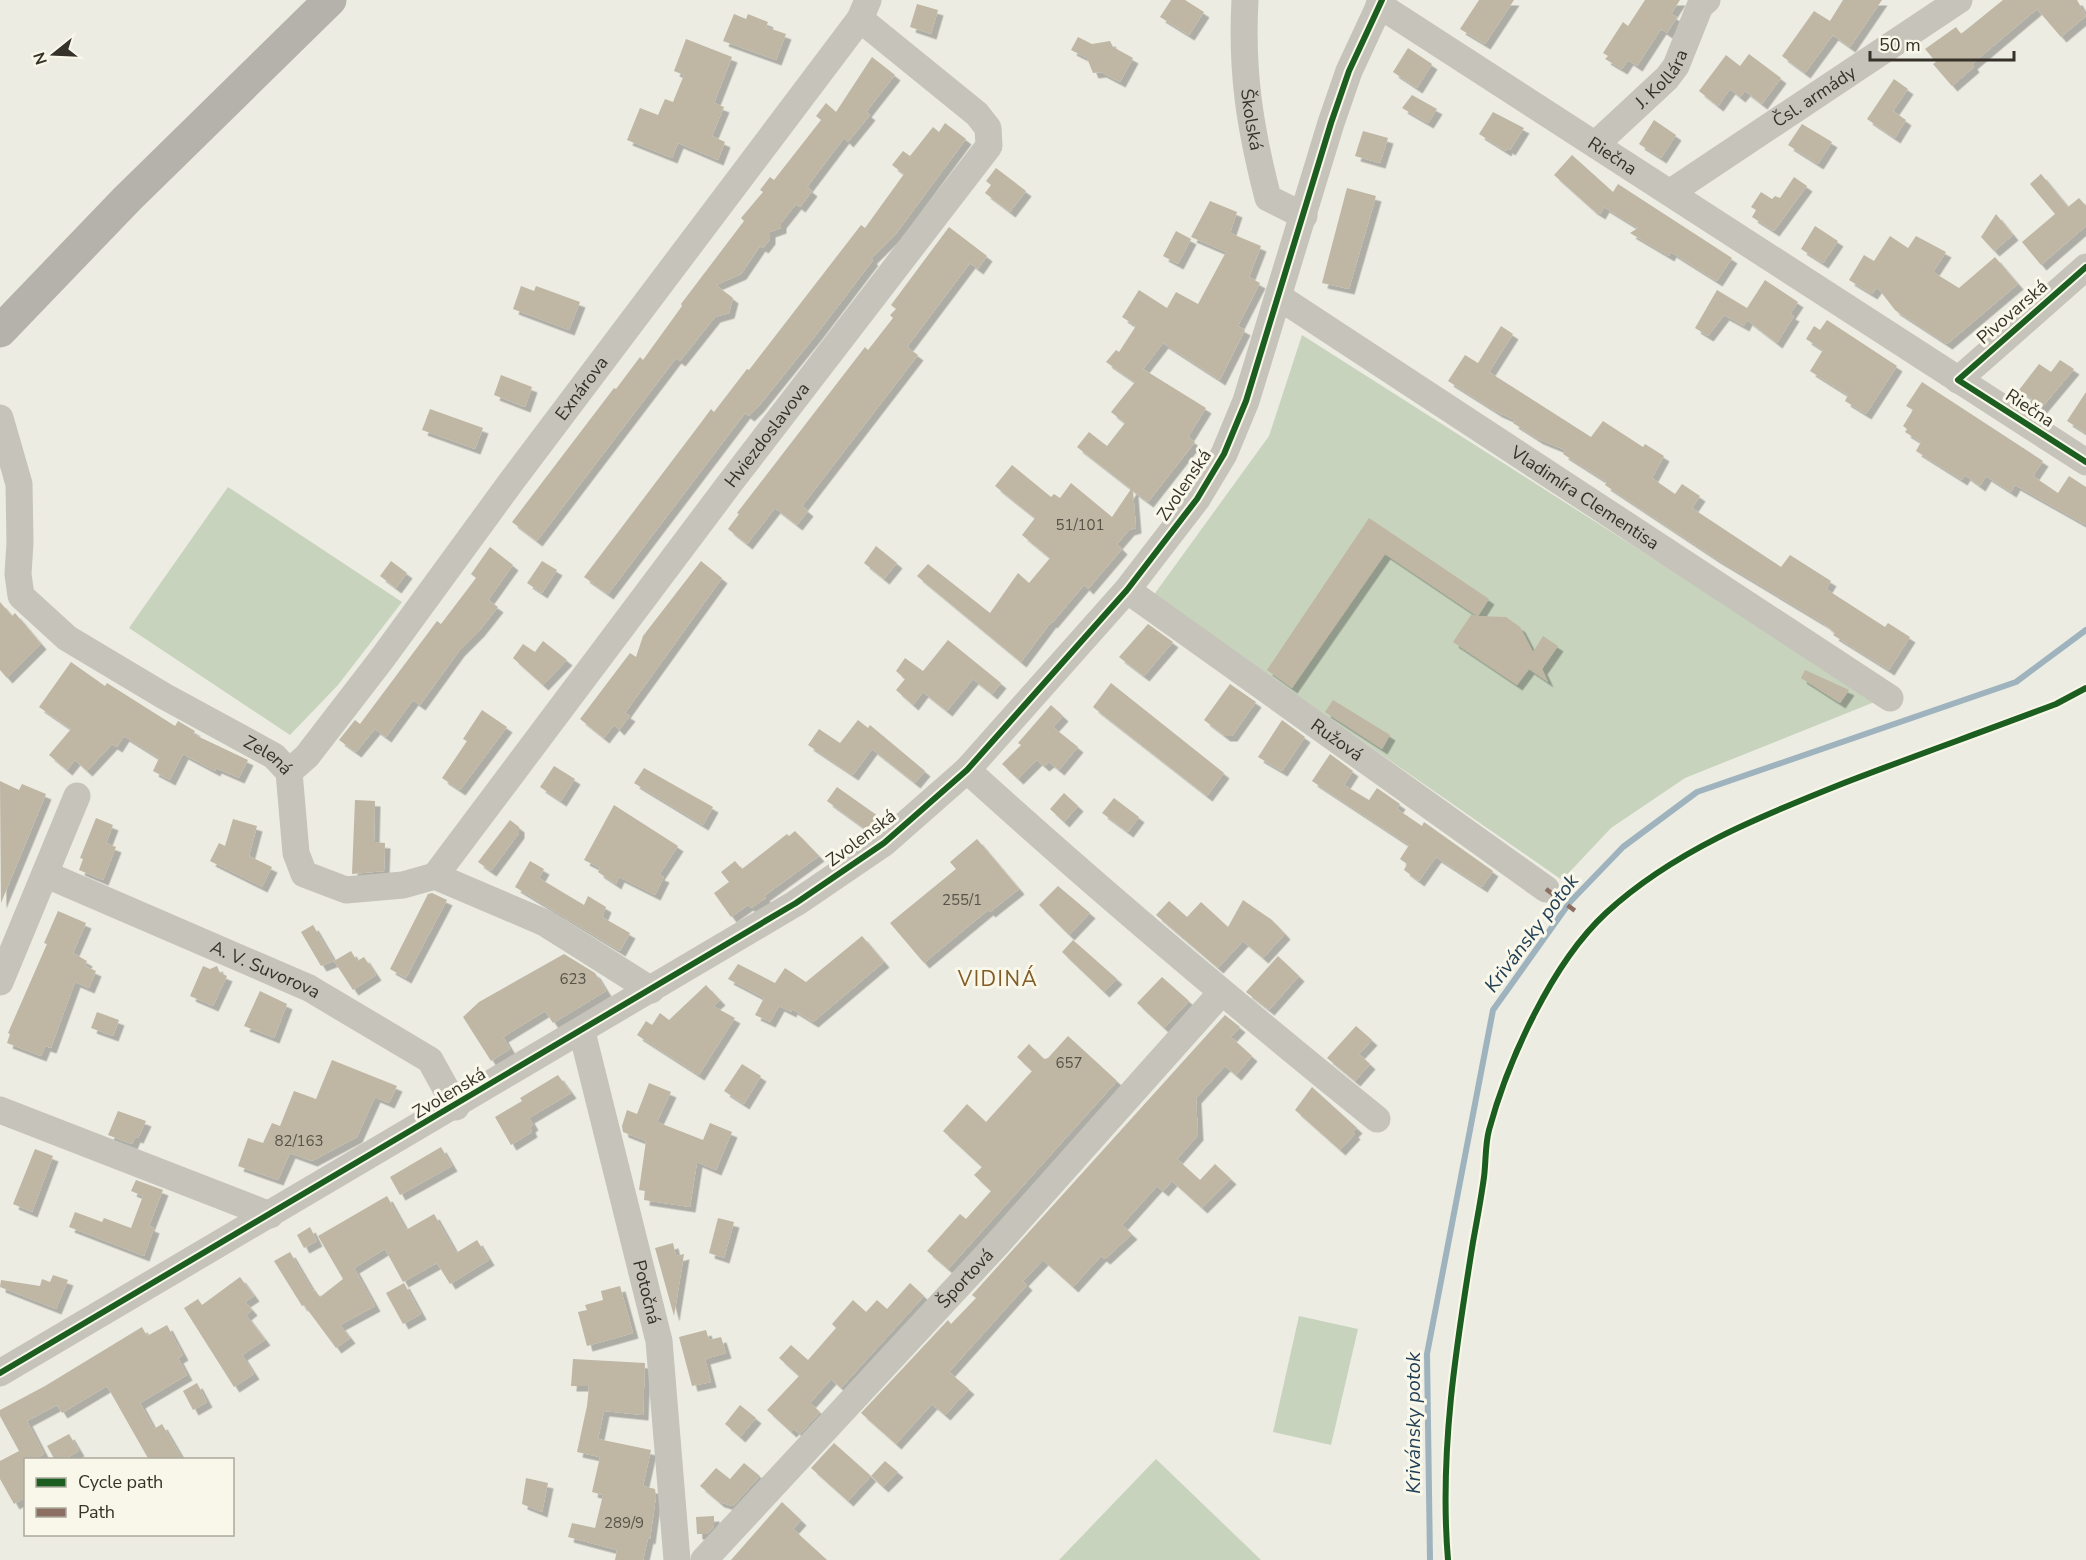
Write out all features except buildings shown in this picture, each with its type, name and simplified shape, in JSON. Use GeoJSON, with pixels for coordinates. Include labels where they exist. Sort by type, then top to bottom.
{"type":"FeatureCollection","features":[{"type":"Feature","properties":{"kind":"main road"},"geometry":{"type":"LineString","coordinates":[[0,331],[127,199],[330,0]]}},
{"type":"Feature","properties":{"kind":"street","name":"Školská"},"geometry":{"type":"LineString","coordinates":[[1245,0],[1242,46],[1251,134],[1268,198],[1304,216]]}},
{"type":"Feature","properties":{"kind":"street","name":"J. Kollára"},"geometry":{"type":"LineString","coordinates":[[1596,144],[1676,66],[1700,6],[1707,0]]}},
{"type":"Feature","properties":{"kind":"street","name":"Čsl. armády"},"geometry":{"type":"LineString","coordinates":[[1671,192],[1959,0]]}},
{"type":"Feature","properties":{"kind":"street","name":"Zvolenská"},"geometry":{"type":"LineString","coordinates":[[0,1374],[456,1107],[796,903],[884,843],[967,770],[1127,590],[1197,499],[1224,454],[1246,401],[1349,71],[1381,3]]}},
{"type":"Feature","properties":{"kind":"street","name":"Riečna"},"geometry":{"type":"LineString","coordinates":[[1381,3],[2086,462]]}},
{"type":"Feature","properties":{"kind":"street","name":"Exnárova"},"geometry":{"type":"LineString","coordinates":[[289,771],[307,756],[381,660],[864,9]]}},
{"type":"Feature","properties":{"kind":"street","name":"Hviezdoslavova"},"geometry":{"type":"LineString","coordinates":[[435,876],[730,483],[989,146],[988,128],[977,114],[864,9]]}},
{"type":"Feature","properties":{"kind":"street","name":"Pivovarská"},"geometry":{"type":"LineString","coordinates":[[1958,380],[2086,267]]}},
{"type":"Feature","properties":{"kind":"street","name":"Vladimíra Clementisa"},"geometry":{"type":"LineString","coordinates":[[1279,297],[1890,698]]}},
{"type":"Feature","properties":{"kind":"street","name":"Zelená"},"geometry":{"type":"LineString","coordinates":[[0,418],[19,484],[18,574],[21,596],[67,638],[165,696],[274,756],[289,771],[296,853],[304,874],[346,890],[403,885],[435,876]]}},
{"type":"Feature","properties":{"kind":"street","name":"Ružová"},"geometry":{"type":"LineString","coordinates":[[1127,590],[1546,889]]}},
{"type":"Feature","properties":{"kind":"street"},"geometry":{"type":"LineString","coordinates":[[967,770],[1070,863],[1221,993],[1377,1119]]}},
{"type":"Feature","properties":{"kind":"street"},"geometry":{"type":"LineString","coordinates":[[0,982],[77,796]]}},
{"type":"Feature","properties":{"kind":"street","name":"A. V. Suvorova"},"geometry":{"type":"LineString","coordinates":[[45,874],[309,988],[430,1060],[456,1107]]}},
{"type":"Feature","properties":{"kind":"street"},"geometry":{"type":"LineString","coordinates":[[435,876],[546,923],[651,990]]}},
{"type":"Feature","properties":{"kind":"street","name":"Športová"},"geometry":{"type":"LineString","coordinates":[[704,1560],[999,1242],[1221,993]]}},
{"type":"Feature","properties":{"kind":"street","name":"Potočná"},"geometry":{"type":"LineString","coordinates":[[582,1032],[659,1341],[677,1560]]}},
{"type":"Feature","properties":{"kind":"street"},"geometry":{"type":"LineString","coordinates":[[0,1110],[270,1215]]}},
{"type":"Feature","properties":{"kind":"green space"},"geometry":{"type":"Polygon","coordinates":[[[1302,335],[1877,701],[1685,778],[1611,828],[1562,880],[1153,596],[1269,436],[1302,335]]]}},
{"type":"Feature","properties":{"kind":"green space"},"geometry":{"type":"Polygon","coordinates":[[[228,487],[402,602],[338,685],[290,735],[129,628],[228,487]]]}},
{"type":"Feature","properties":{"kind":"green space"},"geometry":{"type":"Polygon","coordinates":[[[1299,1316],[1358,1329],[1331,1445],[1273,1432],[1299,1316]]]}},
{"type":"Feature","properties":{"kind":"green space"},"geometry":{"type":"Polygon","coordinates":[[[1156,1459],[1261,1560],[1059,1560],[1156,1459]]]}},
{"type":"Feature","properties":{"kind":"waterway","name":"Krivánsky potok"},"geometry":{"type":"LineString","coordinates":[[1430,1560],[1427,1354],[1493,1010],[1570,902],[1623,847],[1697,792],[2016,682],[2086,630]]}},
{"type":"Feature","properties":{"kind":"marked path"},"geometry":{"type":"LineString","coordinates":[[1546,889],[1578,913]]}},
{"type":"Feature","properties":{"kind":"cycle path"},"geometry":{"type":"LineString","coordinates":[[0,1373],[796,903],[884,843],[967,770],[1127,590],[1197,499],[1224,454],[1246,401],[1349,71],[1382,0]]}},
{"type":"Feature","properties":{"kind":"cycle path"},"geometry":{"type":"LineString","coordinates":[[2086,267],[1958,380],[2086,462]]}},
{"type":"Feature","properties":{"kind":"cycle path"},"geometry":{"type":"LineString","coordinates":[[1448,1560],[1447,1440],[1455,1361],[1484,1177],[1488,1136],[1497,1103],[1520,1044],[1550,985],[1568,958],[1606,913],[1632,891],[1660,871],[1719,837],[1844,783],[2056,704],[2086,688]]}},
{"type":"Feature","properties":{"kind":"district","name":"VIDINÁ"},"geometry":{"type":"Point","coordinates":[998,979]}}]}
